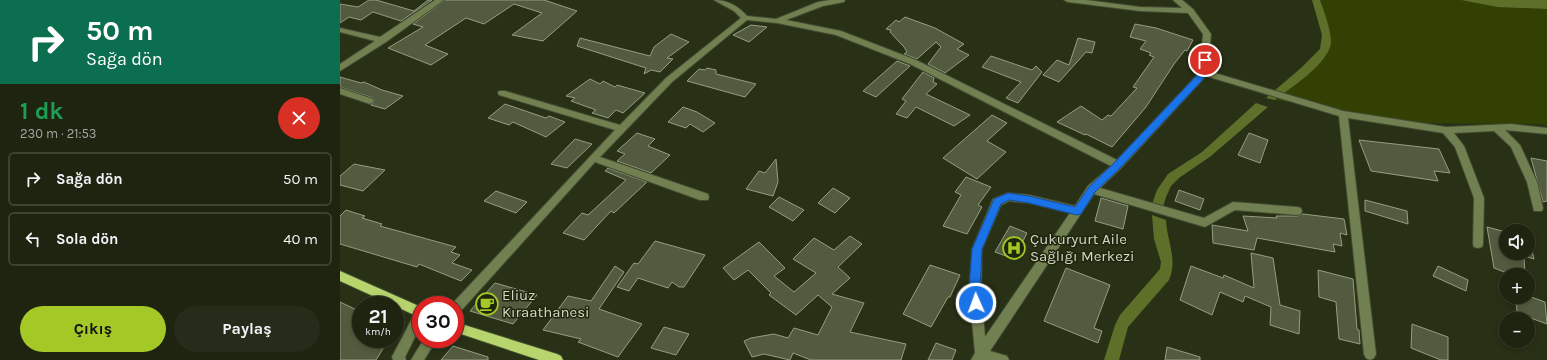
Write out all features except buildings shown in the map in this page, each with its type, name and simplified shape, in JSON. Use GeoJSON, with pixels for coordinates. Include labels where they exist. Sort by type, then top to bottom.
{"type":"FeatureCollection","features":[{"type":"Feature","properties":{"kind":"main road"},"geometry":{"type":"LineString","coordinates":[[340,276],[412,309]]}},
{"type":"Feature","properties":{"kind":"main road"},"geometry":{"type":"LineString","coordinates":[[464,330],[557,360]]}},
{"type":"Feature","properties":{"kind":"street"},"geometry":{"type":"LineString","coordinates":[[340,68],[440,0]]}},
{"type":"Feature","properties":{"kind":"street"},"geometry":{"type":"LineString","coordinates":[[718,0],[737,9],[744,18]]}},
{"type":"Feature","properties":{"kind":"street"},"geometry":{"type":"LineString","coordinates":[[777,21],[821,4],[841,0]]}},
{"type":"Feature","properties":{"kind":"street"},"geometry":{"type":"LineString","coordinates":[[1068,0],[1140,9],[1190,11]]}},
{"type":"Feature","properties":{"kind":"street"},"geometry":{"type":"LineString","coordinates":[[979,358],[1092,189],[1118,165],[1204,73],[1207,34],[1190,11],[1177,0]]}},
{"type":"Feature","properties":{"kind":"street"},"geometry":{"type":"LineString","coordinates":[[464,299],[593,158],[669,80],[744,18],[777,21],[838,33],[913,62],[1118,165]]}},
{"type":"Feature","properties":{"kind":"street"},"geometry":{"type":"LineString","coordinates":[[340,30],[383,40]]}},
{"type":"Feature","properties":{"kind":"street"},"geometry":{"type":"LineString","coordinates":[[1204,73],[1343,114],[1446,130],[1511,127],[1547,131]]}},
{"type":"Feature","properties":{"kind":"street"},"geometry":{"type":"LineString","coordinates":[[340,91],[370,101]]}},
{"type":"Feature","properties":{"kind":"street"},"geometry":{"type":"LineString","coordinates":[[502,93],[622,129]]}},
{"type":"Feature","properties":{"kind":"street"},"geometry":{"type":"LineString","coordinates":[[1343,114],[1370,354]]}},
{"type":"Feature","properties":{"kind":"street"},"geometry":{"type":"LineString","coordinates":[[1497,128],[1516,145],[1532,182],[1538,208]]}},
{"type":"Feature","properties":{"kind":"street"},"geometry":{"type":"LineString","coordinates":[[1446,130],[1458,146],[1479,198],[1478,244]]}},
{"type":"Feature","properties":{"kind":"street"},"geometry":{"type":"LineString","coordinates":[[593,158],[704,197]]}},
{"type":"Feature","properties":{"kind":"street"},"geometry":{"type":"LineString","coordinates":[[1092,189],[1205,223],[1233,206],[1297,211]]}},
{"type":"Feature","properties":{"kind":"street"},"geometry":{"type":"LineString","coordinates":[[979,358],[975,290],[977,249],[997,202],[1008,196],[1029,199],[1077,211]]}},
{"type":"Feature","properties":{"kind":"street"},"geometry":{"type":"LineString","coordinates":[[397,359],[412,330]]}},
{"type":"Feature","properties":{"kind":"street"},"geometry":{"type":"LineString","coordinates":[[416,360],[425,348]]}},
{"type":"Feature","properties":{"kind":"street"},"geometry":{"type":"LineString","coordinates":[[979,358],[1003,360]]}},
{"type":"Feature","properties":{"kind":"shaded area"},"geometry":{"type":"Polygon","coordinates":[[[1312,0],[1320,0],[1329,26],[1331,42],[1329,50],[1317,66],[1299,82],[1275,100],[1266,98],[1302,67],[1320,49],[1322,35],[1312,0]]]}},
{"type":"Feature","properties":{"kind":"shaded area"},"geometry":{"type":"Polygon","coordinates":[[[1320,0],[1461,0],[1497,7],[1547,9],[1547,126],[1540,124],[1409,123],[1275,100],[1325,58],[1331,41],[1320,0]]]}},
{"type":"Feature","properties":{"kind":"shaded area"},"geometry":{"type":"Polygon","coordinates":[[[1461,0],[1547,0],[1547,9],[1497,7],[1461,0]]]}},
{"type":"Feature","properties":{"kind":"shaded area"},"geometry":{"type":"Polygon","coordinates":[[[1256,103],[1268,107],[1211,156],[1179,178],[1171,186],[1163,207],[1152,204],[1157,190],[1168,174],[1202,152],[1256,103]]]}},
{"type":"Feature","properties":{"kind":"shaded area"},"geometry":{"type":"Polygon","coordinates":[[[1152,215],[1166,220],[1172,258],[1169,280],[1128,327],[1119,360],[1104,360],[1115,325],[1120,315],[1160,269],[1161,262],[1154,239],[1152,215]]]}},
{"type":"Feature","properties":{"kind":"place","name":"Çukuryurt Aile Sağlığı Merkezi"},"geometry":{"type":"Point","coordinates":[1014,248]}},
{"type":"Feature","properties":{"kind":"place","name":"Eliuz Kıraathanesi"},"geometry":{"type":"Point","coordinates":[487,304]}},
{"type":"Feature","properties":{"kind":"route"},"geometry":{"type":"LineString","coordinates":[[976,303],[975,290],[977,249],[997,202],[1008,196],[1029,199],[1077,211],[1092,189],[1118,165],[1204,73],[1205,60]]}}]}
